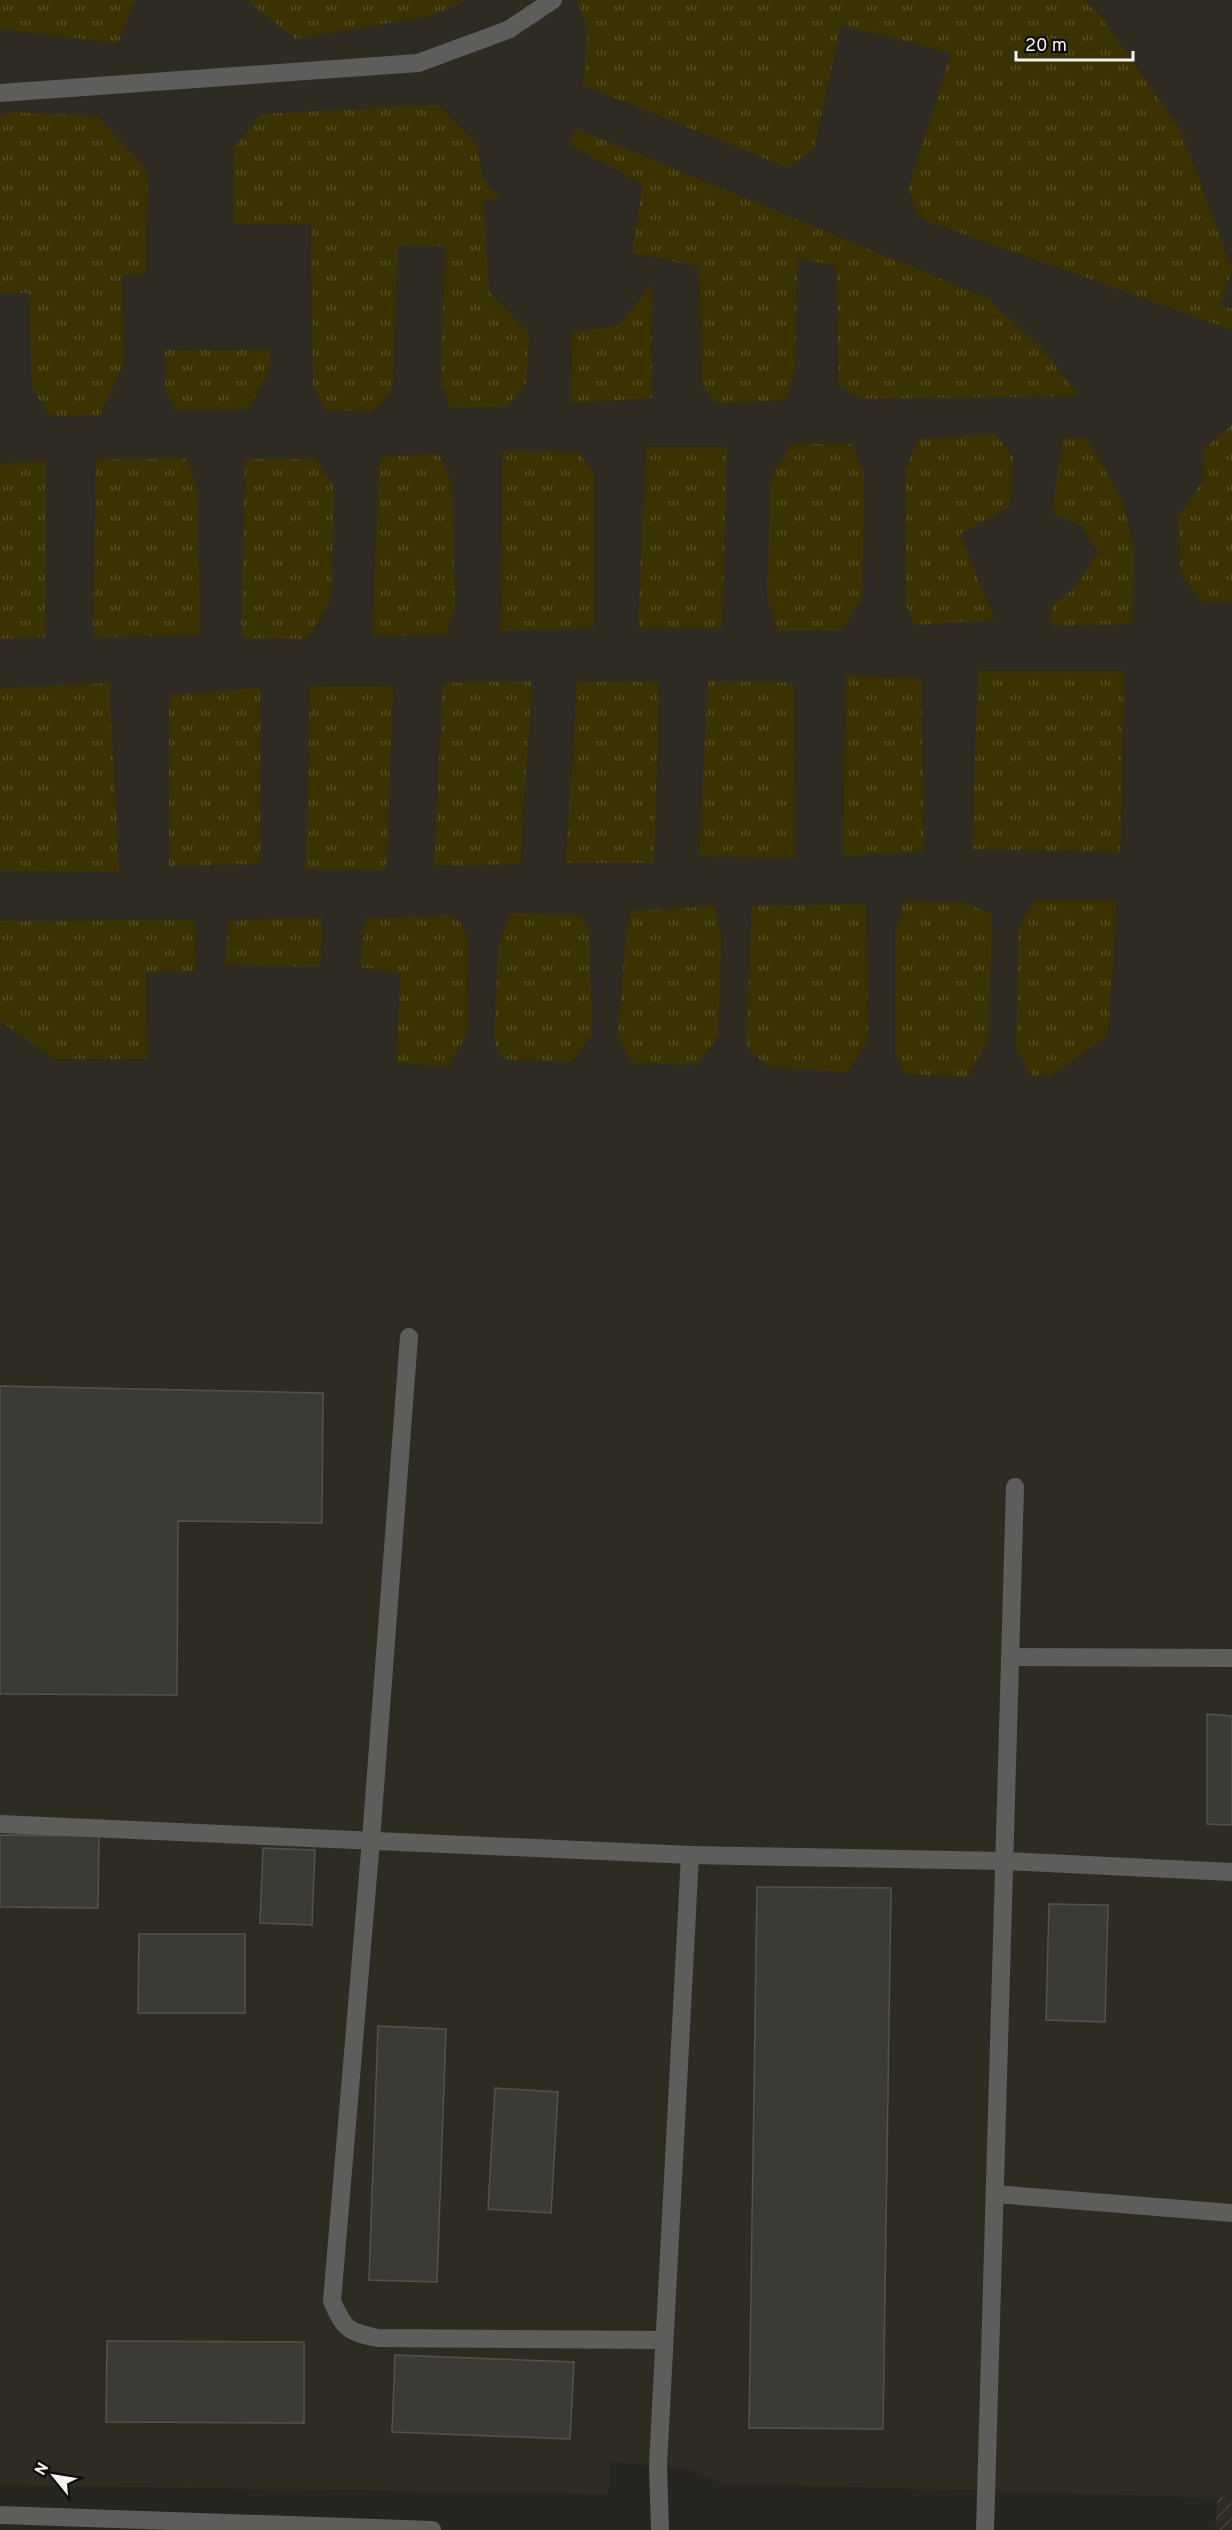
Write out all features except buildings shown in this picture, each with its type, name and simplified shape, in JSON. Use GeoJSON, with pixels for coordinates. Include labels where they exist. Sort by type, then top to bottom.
{"type":"FeatureCollection","features":[{"type":"Feature","properties":{"kind":"street"},"geometry":{"type":"LineString","coordinates":[[0,93],[418,63],[508,30],[554,0]]}},
{"type":"Feature","properties":{"kind":"street"},"geometry":{"type":"LineString","coordinates":[[409,1337],[371,1840],[332,2301],[342,2324],[359,2334],[378,2338],[664,2340]]}},
{"type":"Feature","properties":{"kind":"street"},"geometry":{"type":"LineString","coordinates":[[985,2530],[1015,1487]]}},
{"type":"Feature","properties":{"kind":"street"},"geometry":{"type":"LineString","coordinates":[[1010,1657],[1232,1658]]}},
{"type":"Feature","properties":{"kind":"street"},"geometry":{"type":"LineString","coordinates":[[0,1824],[690,1855],[1004,1861],[1232,1872]]}},
{"type":"Feature","properties":{"kind":"street"},"geometry":{"type":"LineString","coordinates":[[660,2530],[658,2465],[690,1855]]}},
{"type":"Feature","properties":{"kind":"street"},"geometry":{"type":"LineString","coordinates":[[995,2194],[1232,2213]]}},
{"type":"Feature","properties":{"kind":"street"},"geometry":{"type":"LineString","coordinates":[[0,2515],[281,2528],[432,2530]]}},
{"type":"Feature","properties":{"kind":"shaded area"},"geometry":{"type":"Polygon","coordinates":[[[0,0],[1232,0],[1232,2498],[721,2483],[686,2468],[611,2462],[608,2494],[0,2485],[0,0]]]}},
{"type":"Feature","properties":{"kind":"shaded area"},"geometry":{"type":"Polygon","coordinates":[[[1218,2496],[1232,2498],[1232,2530],[1215,2530],[1218,2496]]]}},
{"type":"Feature","properties":{"kind":"green space"},"geometry":{"type":"Polygon","coordinates":[[[0,0],[135,0],[118,43],[0,29],[0,0]]]}},
{"type":"Feature","properties":{"kind":"green space"},"geometry":{"type":"Polygon","coordinates":[[[247,0],[467,0],[430,16],[295,39],[247,0]]]}},
{"type":"Feature","properties":{"kind":"green space"},"geometry":{"type":"Polygon","coordinates":[[[577,0],[1084,0],[1099,14],[1181,131],[1232,270],[1219,306],[1232,309],[1232,330],[919,218],[908,189],[951,53],[841,25],[814,148],[788,168],[583,85],[588,30],[577,0]]]}},
{"type":"Feature","properties":{"kind":"green space"},"geometry":{"type":"Polygon","coordinates":[[[438,105],[477,145],[482,177],[501,199],[483,200],[489,292],[529,334],[526,383],[507,407],[450,408],[441,383],[445,246],[398,245],[392,390],[373,412],[325,410],[313,386],[311,224],[234,224],[234,148],[261,114],[438,105]]]}},
{"type":"Feature","properties":{"kind":"green space"},"geometry":{"type":"Polygon","coordinates":[[[10,112],[97,116],[148,172],[145,273],[122,276],[124,363],[100,415],[51,416],[32,389],[29,293],[0,293],[0,116],[10,112]]]}},
{"type":"Feature","properties":{"kind":"green space"},"geometry":{"type":"Polygon","coordinates":[[[575,128],[987,298],[1047,354],[1078,396],[861,399],[839,386],[836,265],[797,259],[795,368],[786,400],[716,404],[702,387],[699,266],[632,253],[643,184],[570,145],[575,128]]]}},
{"type":"Feature","properties":{"kind":"green space"},"geometry":{"type":"Polygon","coordinates":[[[651,284],[652,398],[571,403],[572,333],[620,325],[651,284]]]}},
{"type":"Feature","properties":{"kind":"green space"},"geometry":{"type":"Polygon","coordinates":[[[165,350],[271,350],[268,373],[248,409],[175,410],[165,390],[165,350]]]}},
{"type":"Feature","properties":{"kind":"green space"},"geometry":{"type":"Polygon","coordinates":[[[1232,425],[1232,601],[1203,602],[1181,575],[1178,517],[1204,480],[1203,450],[1232,425]]]}},
{"type":"Feature","properties":{"kind":"green space"},"geometry":{"type":"Polygon","coordinates":[[[995,434],[1013,457],[1010,506],[960,534],[994,620],[915,625],[906,605],[906,469],[919,439],[995,434]]]}},
{"type":"Feature","properties":{"kind":"green space"},"geometry":{"type":"Polygon","coordinates":[[[1063,438],[1087,439],[1123,502],[1134,552],[1132,624],[1051,626],[1052,606],[1074,588],[1098,553],[1081,526],[1052,513],[1063,438]]]}},
{"type":"Feature","properties":{"kind":"green space"},"geometry":{"type":"Polygon","coordinates":[[[792,444],[852,444],[864,473],[862,599],[840,631],[778,631],[767,598],[771,476],[792,444]]]}},
{"type":"Feature","properties":{"kind":"green space"},"geometry":{"type":"Polygon","coordinates":[[[646,447],[727,447],[722,628],[638,628],[646,447]]]}},
{"type":"Feature","properties":{"kind":"green space"},"geometry":{"type":"Polygon","coordinates":[[[503,451],[578,452],[594,473],[594,628],[500,631],[503,451]]]}},
{"type":"Feature","properties":{"kind":"green space"},"geometry":{"type":"Polygon","coordinates":[[[439,454],[452,485],[455,604],[446,635],[372,636],[380,457],[439,454]]]}},
{"type":"Feature","properties":{"kind":"green space"},"geometry":{"type":"Polygon","coordinates":[[[186,458],[197,488],[200,635],[93,637],[96,460],[186,458]]]}},
{"type":"Feature","properties":{"kind":"green space"},"geometry":{"type":"Polygon","coordinates":[[[245,459],[316,459],[334,487],[331,600],[307,639],[241,638],[245,459]]]}},
{"type":"Feature","properties":{"kind":"green space"},"geometry":{"type":"Polygon","coordinates":[[[46,460],[45,637],[0,639],[0,464],[46,460]]]}},
{"type":"Feature","properties":{"kind":"green space"},"geometry":{"type":"Polygon","coordinates":[[[978,671],[1124,671],[1120,852],[972,849],[978,671]]]}},
{"type":"Feature","properties":{"kind":"green space"},"geometry":{"type":"Polygon","coordinates":[[[845,675],[921,679],[924,852],[843,856],[845,675]]]}},
{"type":"Feature","properties":{"kind":"green space"},"geometry":{"type":"Polygon","coordinates":[[[532,681],[520,864],[434,866],[443,683],[532,681]]]}},
{"type":"Feature","properties":{"kind":"green space"},"geometry":{"type":"Polygon","coordinates":[[[708,681],[794,683],[795,858],[699,856],[708,681]]]}},
{"type":"Feature","properties":{"kind":"green space"},"geometry":{"type":"Polygon","coordinates":[[[577,682],[659,682],[654,863],[566,863],[577,682]]]}},
{"type":"Feature","properties":{"kind":"green space"},"geometry":{"type":"Polygon","coordinates":[[[109,683],[119,872],[0,871],[0,688],[109,683]]]}},
{"type":"Feature","properties":{"kind":"green space"},"geometry":{"type":"Polygon","coordinates":[[[310,686],[393,686],[386,870],[306,869],[310,686]]]}},
{"type":"Feature","properties":{"kind":"green space"},"geometry":{"type":"Polygon","coordinates":[[[260,688],[260,864],[169,866],[169,695],[260,688]]]}},
{"type":"Feature","properties":{"kind":"green space"},"geometry":{"type":"Polygon","coordinates":[[[1035,900],[1117,900],[1108,1035],[1052,1075],[1032,1076],[1016,1049],[1019,925],[1035,900]]]}},
{"type":"Feature","properties":{"kind":"green space"},"geometry":{"type":"Polygon","coordinates":[[[905,901],[966,903],[992,915],[988,1040],[967,1077],[905,1074],[895,1054],[895,930],[905,901]]]}},
{"type":"Feature","properties":{"kind":"green space"},"geometry":{"type":"Polygon","coordinates":[[[866,904],[868,1040],[848,1072],[768,1067],[746,1046],[752,906],[866,904]]]}},
{"type":"Feature","properties":{"kind":"green space"},"geometry":{"type":"Polygon","coordinates":[[[715,906],[721,940],[718,1037],[696,1065],[632,1063],[618,1036],[625,944],[631,911],[715,906]]]}},
{"type":"Feature","properties":{"kind":"green space"},"geometry":{"type":"Polygon","coordinates":[[[510,913],[582,915],[589,933],[592,1034],[572,1062],[503,1059],[494,1041],[498,949],[510,913]]]}},
{"type":"Feature","properties":{"kind":"green space"},"geometry":{"type":"Polygon","coordinates":[[[448,915],[460,922],[467,937],[468,1032],[448,1067],[396,1062],[401,973],[361,967],[365,919],[448,915]]]}},
{"type":"Feature","properties":{"kind":"green space"},"geometry":{"type":"Polygon","coordinates":[[[322,917],[320,967],[225,964],[229,921],[322,917]]]}},
{"type":"Feature","properties":{"kind":"green space"},"geometry":{"type":"Polygon","coordinates":[[[196,920],[195,971],[146,972],[147,1059],[54,1059],[0,1021],[0,921],[196,920]]]}}]}
